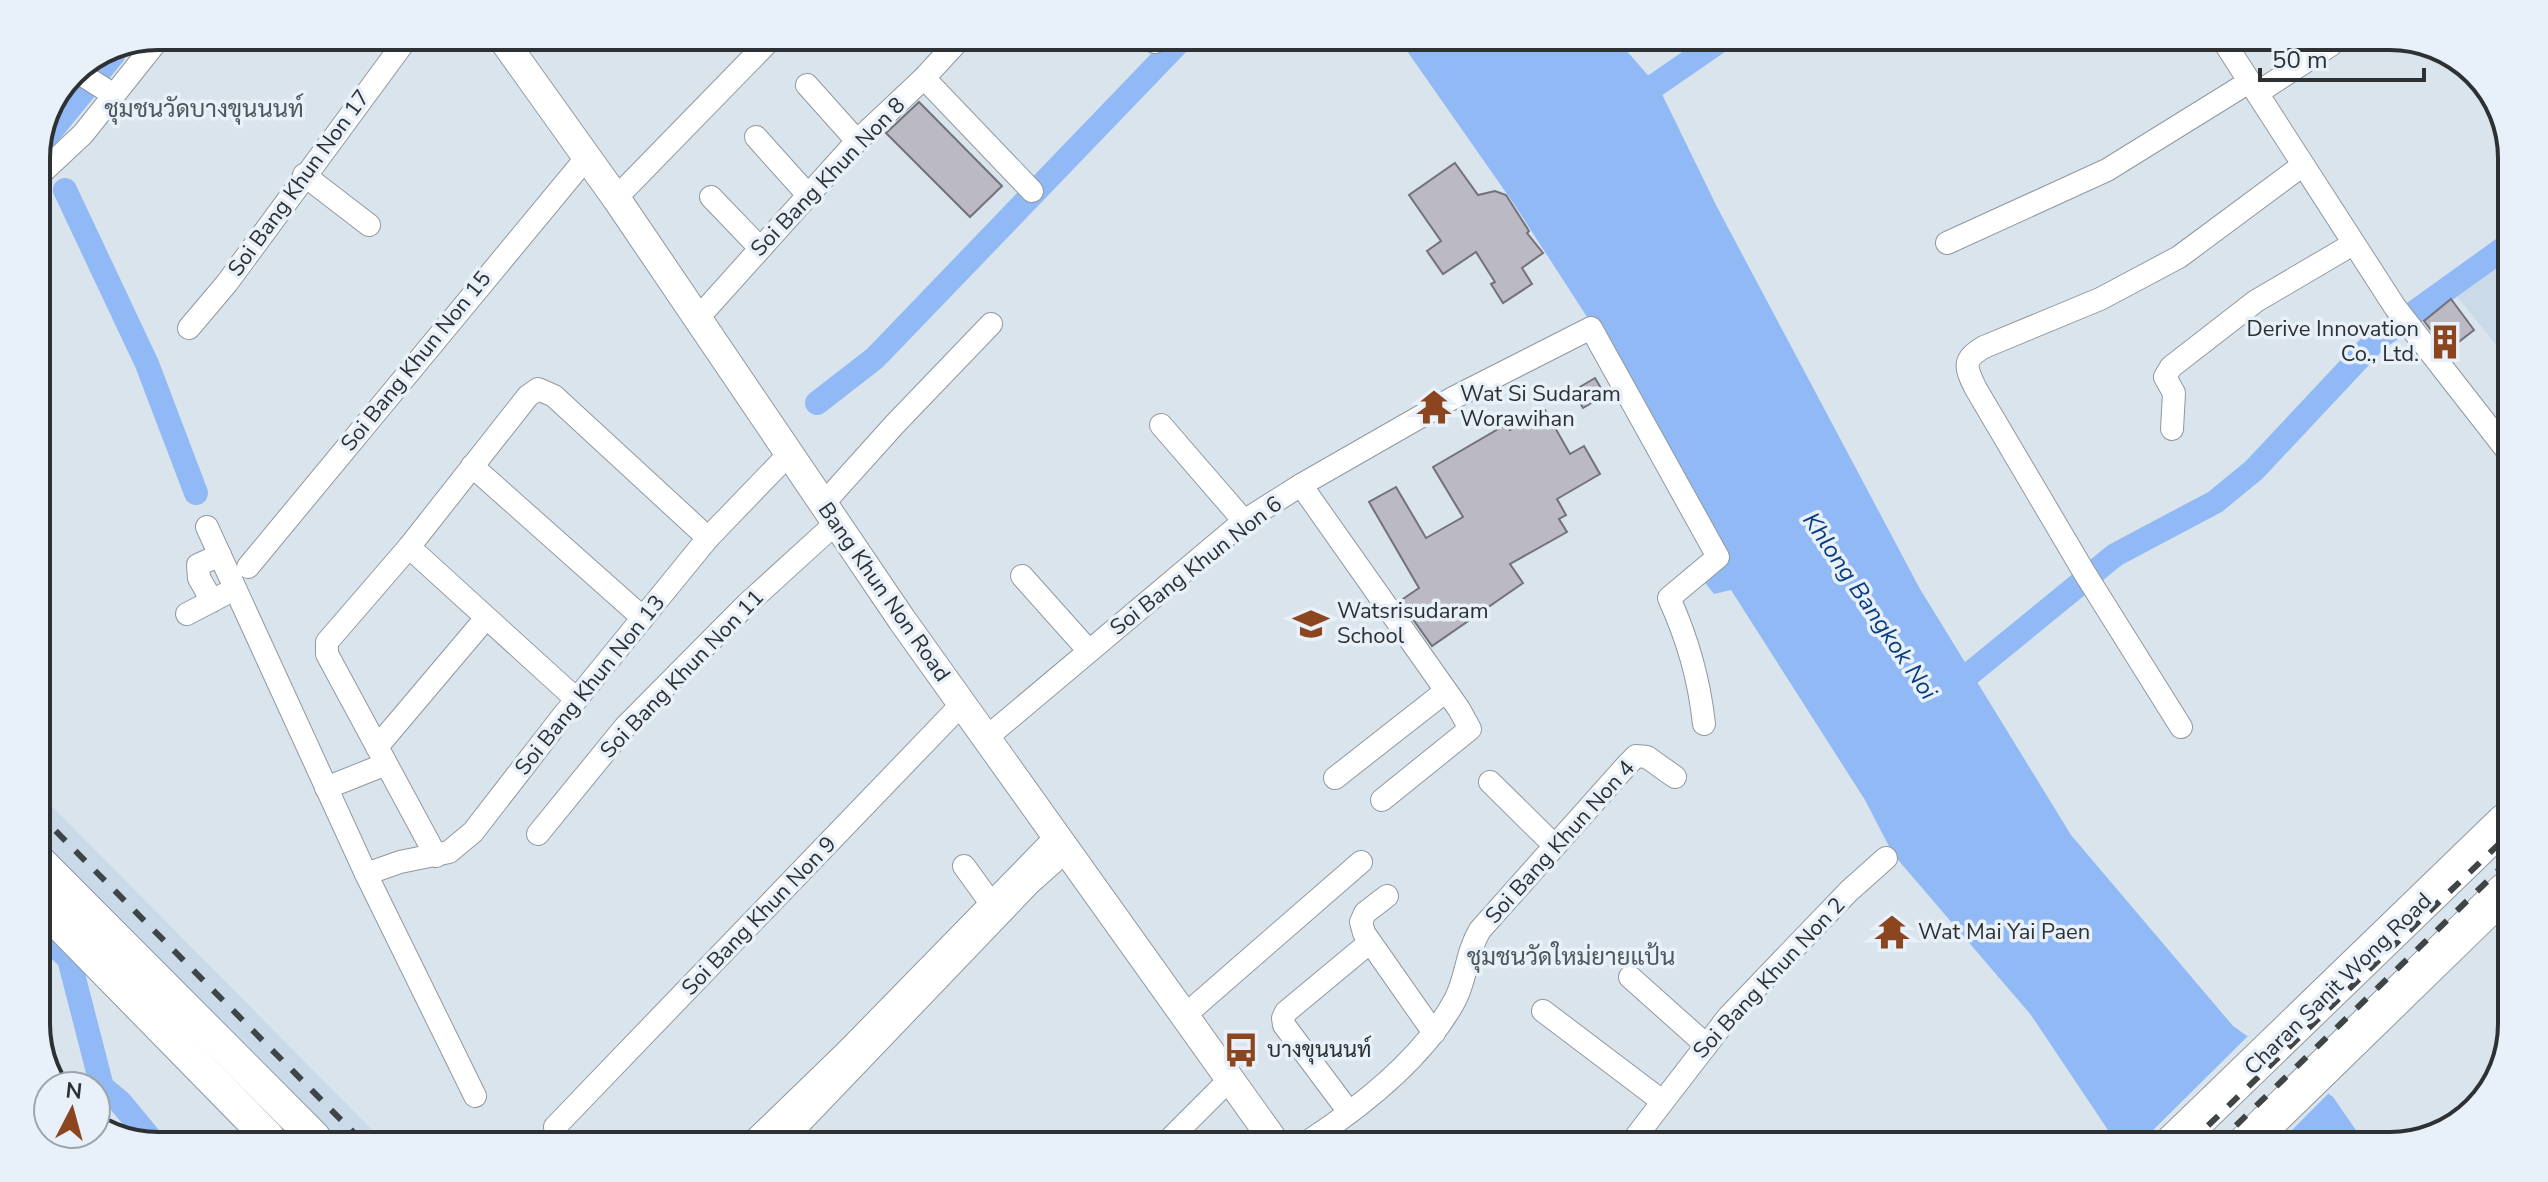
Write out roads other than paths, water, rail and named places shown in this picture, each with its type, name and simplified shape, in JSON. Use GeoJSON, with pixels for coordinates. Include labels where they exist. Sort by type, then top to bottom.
{"type":"FeatureCollection","features":[{"type":"Feature","properties":{"kind":"main road","name":"Charan Sanit Wong Road"},"geometry":{"type":"LineString","coordinates":[[2184,1132],[2498,829]]}},
{"type":"Feature","properties":{"kind":"main road"},"geometry":{"type":"LineString","coordinates":[[50,872],[309,1132]]}},
{"type":"Feature","properties":{"kind":"main road"},"geometry":{"type":"LineString","coordinates":[[2257,1132],[2493,902]]}},
{"type":"Feature","properties":{"kind":"main road"},"geometry":{"type":"LineString","coordinates":[[50,914],[263,1132]]}},
{"type":"Feature","properties":{"kind":"street","name":"Soi Bang Khun Non 17"},"geometry":{"type":"LineString","coordinates":[[189,328],[227,283],[398,50]]}},
{"type":"Feature","properties":{"kind":"street","name":"Bang Khun Non Road"},"geometry":{"type":"LineString","coordinates":[[510,50],[616,198],[829,514],[1267,1132]]}},
{"type":"Feature","properties":{"kind":"street"},"geometry":{"type":"LineString","coordinates":[[616,198],[760,50]]}},
{"type":"Feature","properties":{"kind":"street","name":"Soi Bang Khun Non 8"},"geometry":{"type":"LineString","coordinates":[[698,318],[857,141],[950,50]]}},
{"type":"Feature","properties":{"kind":"street"},"geometry":{"type":"LineString","coordinates":[[2229,50],[2395,307],[2498,439]]}},
{"type":"Feature","properties":{"kind":"street"},"geometry":{"type":"LineString","coordinates":[[1947,243],[2107,170],[2322,50]]}},
{"type":"Feature","properties":{"kind":"street"},"geometry":{"type":"LineString","coordinates":[[50,165],[83,134],[149,51]]}},
{"type":"Feature","properties":{"kind":"street"},"geometry":{"type":"LineString","coordinates":[[86,78],[114,95]]}},
{"type":"Feature","properties":{"kind":"street"},"geometry":{"type":"LineString","coordinates":[[924,78],[1032,191]]}},
{"type":"Feature","properties":{"kind":"street"},"geometry":{"type":"LineString","coordinates":[[807,85],[857,141]]}},
{"type":"Feature","properties":{"kind":"street"},"geometry":{"type":"LineString","coordinates":[[756,137],[808,195]]}},
{"type":"Feature","properties":{"kind":"street","name":"Soi Bang Khun Non 15"},"geometry":{"type":"LineString","coordinates":[[248,567],[587,157]]}},
{"type":"Feature","properties":{"kind":"street"},"geometry":{"type":"LineString","coordinates":[[2181,727],[2084,572],[1976,389],[1968,372],[1968,361],[1970,355],[1984,347],[2100,299],[2179,257],[2303,165]]}},
{"type":"Feature","properties":{"kind":"street"},"geometry":{"type":"LineString","coordinates":[[304,175],[369,225]]}},
{"type":"Feature","properties":{"kind":"street"},"geometry":{"type":"LineString","coordinates":[[711,197],[759,247]]}},
{"type":"Feature","properties":{"kind":"street"},"geometry":{"type":"LineString","coordinates":[[2172,429],[2174,393],[2165,377],[2171,367],[2256,301],[2353,244]]}},
{"type":"Feature","properties":{"kind":"street","name":"Soi Bang Khun Non 11"},"geometry":{"type":"LineString","coordinates":[[538,834],[625,727],[747,604],[829,514],[895,424],[991,324]]}},
{"type":"Feature","properties":{"kind":"street","name":"Soi Bang Khun Non 6"},"geometry":{"type":"LineString","coordinates":[[986,738],[1244,521],[1453,398],[1591,328],[1718,557],[1669,598],[1686,635],[1699,682],[1704,724]]}},
{"type":"Feature","properties":{"kind":"street"},"geometry":{"type":"LineString","coordinates":[[436,856],[327,654],[327,642],[409,547],[533,391],[544,390],[554,396],[708,538]]}},
{"type":"Feature","properties":{"kind":"street"},"geometry":{"type":"LineString","coordinates":[[1161,425],[1244,521]]}},
{"type":"Feature","properties":{"kind":"street","name":"Soi Bang Khun Non 13"},"geometry":{"type":"LineString","coordinates":[[366,874],[400,862],[449,852],[473,832],[576,699],[708,538],[789,454]]}},
{"type":"Feature","properties":{"kind":"street"},"geometry":{"type":"LineString","coordinates":[[472,466],[643,618]]}},
{"type":"Feature","properties":{"kind":"street"},"geometry":{"type":"LineString","coordinates":[[1301,485],[1470,729],[1382,800]]}},
{"type":"Feature","properties":{"kind":"street"},"geometry":{"type":"LineString","coordinates":[[207,527],[366,874],[475,1096]]}},
{"type":"Feature","properties":{"kind":"street"},"geometry":{"type":"LineString","coordinates":[[409,547],[576,699]]}},
{"type":"Feature","properties":{"kind":"street"},"geometry":{"type":"LineString","coordinates":[[212,601],[199,578],[198,565],[220,555]]}},
{"type":"Feature","properties":{"kind":"street"},"geometry":{"type":"LineString","coordinates":[[1022,576],[1089,651]]}},
{"type":"Feature","properties":{"kind":"street"},"geometry":{"type":"LineString","coordinates":[[187,614],[235,589]]}},
{"type":"Feature","properties":{"kind":"street"},"geometry":{"type":"LineString","coordinates":[[326,788],[381,756],[486,618]]}},
{"type":"Feature","properties":{"kind":"street"},"geometry":{"type":"LineString","coordinates":[[1335,778],[1446,691]]}},
{"type":"Feature","properties":{"kind":"street","name":"Soi Bang Khun Non 9"},"geometry":{"type":"LineString","coordinates":[[555,1127],[962,704]]}},
{"type":"Feature","properties":{"kind":"street","name":"Soi Bang Khun Non 4"},"geometry":{"type":"LineString","coordinates":[[1321,1132],[1378,1089],[1434,1033],[1456,998],[1470,945],[1480,930],[1636,756],[1647,757],[1675,777]]}},
{"type":"Feature","properties":{"kind":"street"},"geometry":{"type":"LineString","coordinates":[[1490,782],[1555,846]]}},
{"type":"Feature","properties":{"kind":"street"},"geometry":{"type":"LineString","coordinates":[[763,1132],[846,1052],[990,902],[1061,844]]}},
{"type":"Feature","properties":{"kind":"street"},"geometry":{"type":"LineString","coordinates":[[792,1132],[1030,883],[1061,844]]}},
{"type":"Feature","properties":{"kind":"street","name":"Soi Bang Khun Non 2"},"geometry":{"type":"LineString","coordinates":[[1639,1132],[1729,1016],[1849,891],[1886,858]]}},
{"type":"Feature","properties":{"kind":"street"},"geometry":{"type":"LineString","coordinates":[[1184,1016],[1361,862]]}},
{"type":"Feature","properties":{"kind":"street"},"geometry":{"type":"LineString","coordinates":[[964,866],[990,902]]}},
{"type":"Feature","properties":{"kind":"street"},"geometry":{"type":"LineString","coordinates":[[1387,896],[1365,913],[1361,922],[1369,943],[1434,1033]]}},
{"type":"Feature","properties":{"kind":"street"},"geometry":{"type":"LineString","coordinates":[[1349,1112],[1284,1025],[1283,1018],[1286,1012],[1369,943]]}},
{"type":"Feature","properties":{"kind":"street"},"geometry":{"type":"LineString","coordinates":[[1630,977],[1705,1044]]}},
{"type":"Feature","properties":{"kind":"street"},"geometry":{"type":"LineString","coordinates":[[1543,1011],[1662,1101]]}},
{"type":"Feature","properties":{"kind":"street"},"geometry":{"type":"LineString","coordinates":[[1177,1132],[1229,1080]]}},
{"type":"Feature","properties":{"kind":"water","name":"Khlong Bangkok Noi"},"geometry":{"type":"Polygon","coordinates":[[[1406,50],[1626,50],[1659,88],[1717,207],[1920,589],[2071,835],[2233,1026],[2333,1097],[2357,1132],[2109,1132],[2031,1015],[1893,854],[1865,800],[1731,590],[1714,594],[1702,579],[1725,562],[1589,320],[1514,204],[1406,50]]]}},
{"type":"Feature","properties":{"kind":"waterway"},"geometry":{"type":"LineString","coordinates":[[817,403],[875,358],[1171,50]]}},
{"type":"Feature","properties":{"kind":"waterway"},"geometry":{"type":"LineString","coordinates":[[1631,102],[1706,50]]}},
{"type":"Feature","properties":{"kind":"waterway"},"geometry":{"type":"LineString","coordinates":[[56,125],[106,64]]}},
{"type":"Feature","properties":{"kind":"waterway"},"geometry":{"type":"LineString","coordinates":[[65,190],[147,364],[196,493]]}},
{"type":"Feature","properties":{"kind":"waterway","name":"Khlong Bangkok Noi"},"geometry":{"type":"LineString","coordinates":[[1946,693],[2115,555],[2215,502],[2254,470],[2376,340],[2498,252]]}},
{"type":"Feature","properties":{"kind":"waterway"},"geometry":{"type":"LineString","coordinates":[[50,941],[69,959],[102,1087],[120,1102],[144,1131]]}},
{"type":"Feature","properties":{"kind":"railway"},"geometry":{"type":"LineString","coordinates":[[50,825],[353,1132]]}},
{"type":"Feature","properties":{"kind":"railway"},"geometry":{"type":"LineString","coordinates":[[2201,1132],[2498,845]]}},
{"type":"Feature","properties":{"kind":"railway"},"geometry":{"type":"LineString","coordinates":[[2229,1132],[2498,871]]}},
{"type":"Feature","properties":{"kind":"place","name":"Derive Innovation Co., Ltd."},"geometry":{"type":"Point","coordinates":[2445,342]}},
{"type":"Feature","properties":{"kind":"place","name":"Wat Si Sudaram Worawihan"},"geometry":{"type":"Point","coordinates":[1434,407]}},
{"type":"Feature","properties":{"kind":"place","name":"Watsrisudaram School"},"geometry":{"type":"Point","coordinates":[1311,624]}},
{"type":"Feature","properties":{"kind":"place","name":"Wat Mai Yai Paen"},"geometry":{"type":"Point","coordinates":[1892,932]}},
{"type":"Feature","properties":{"kind":"place","name":"บางขุนนนท์"},"geometry":{"type":"Point","coordinates":[1241,1050]}},
{"type":"Feature","properties":{"kind":"district","name":"ชุมชนวัดบางขุนนนท์"},"geometry":{"type":"Point","coordinates":[204,109]}},
{"type":"Feature","properties":{"kind":"district","name":"ชุมชนวัดใหม่ยายแป้น"},"geometry":{"type":"Point","coordinates":[1571,957]}}]}
